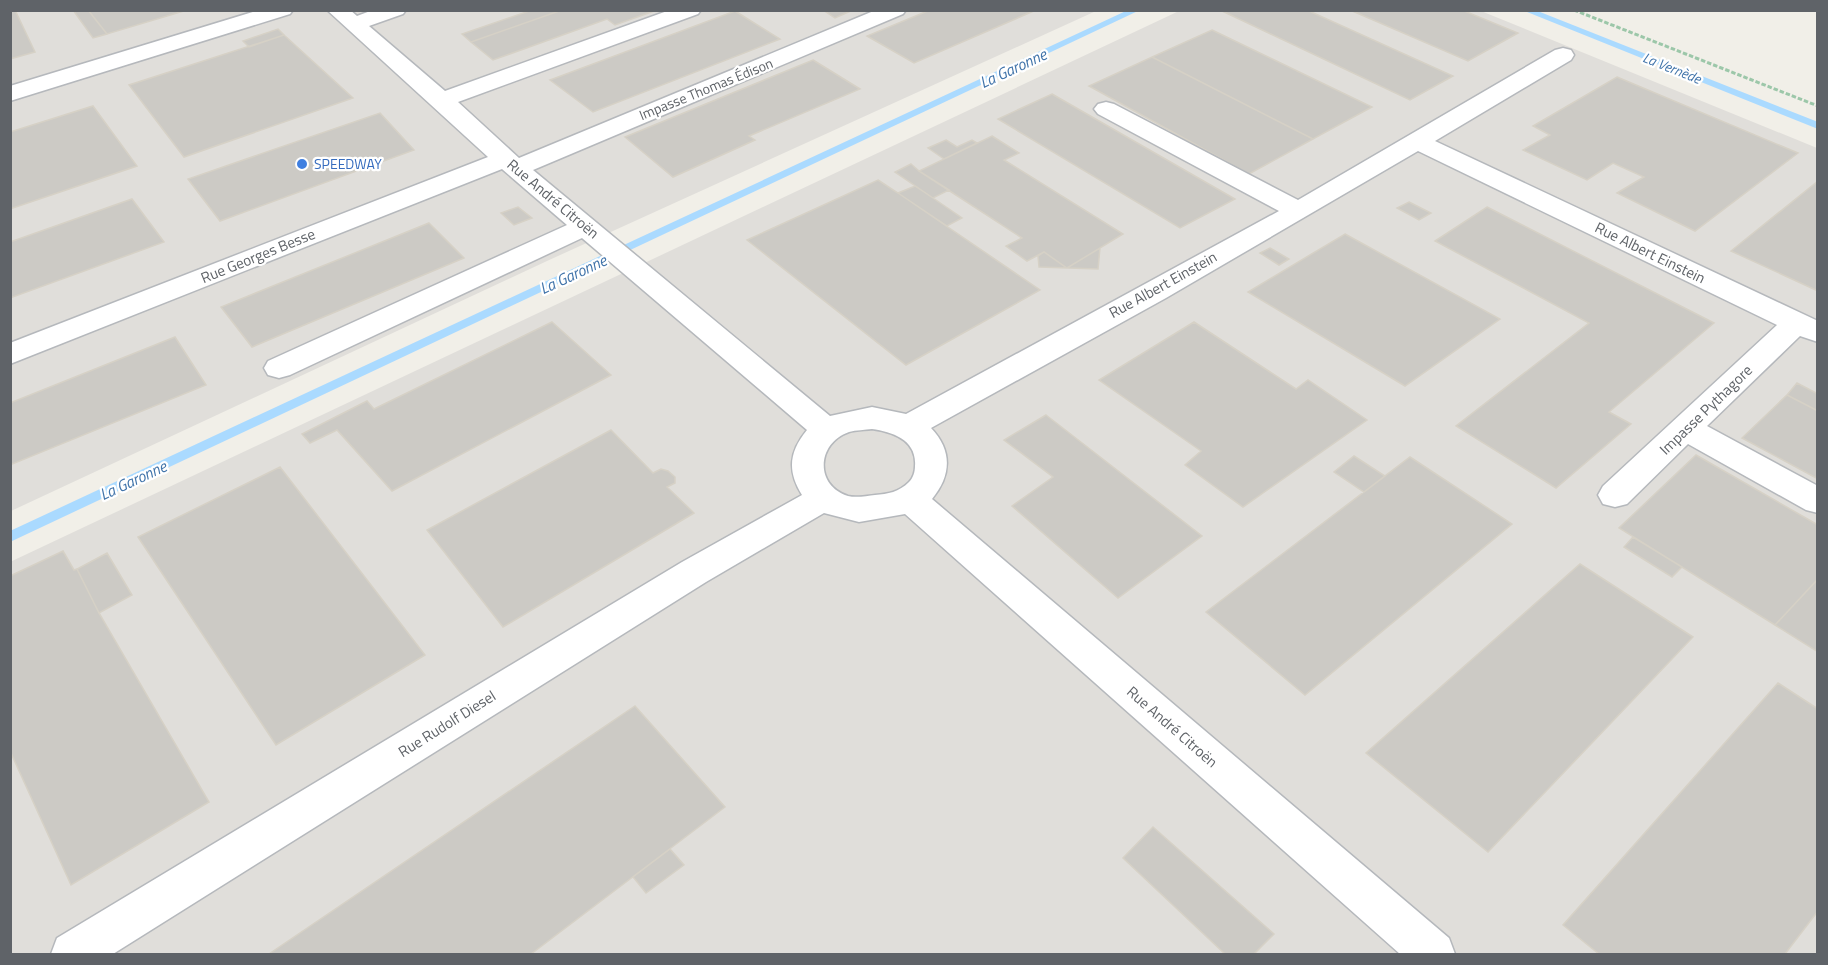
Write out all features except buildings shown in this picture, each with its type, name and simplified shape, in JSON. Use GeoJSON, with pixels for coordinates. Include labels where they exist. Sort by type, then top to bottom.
{"type":"FeatureCollection","features":[{"type":"Feature","properties":{"kind":"street"},"geometry":{"type":"LineString","coordinates":[[10,94],[283,10]]}},
{"type":"Feature","properties":{"kind":"street"},"geometry":{"type":"LineString","coordinates":[[345,17],[396,10]]}},
{"type":"Feature","properties":{"kind":"street"},"geometry":{"type":"LineString","coordinates":[[442,100],[692,10]]}},
{"type":"Feature","properties":{"kind":"street","name":"Impasse Thomas Édison"},"geometry":{"type":"LineString","coordinates":[[510,163],[896,10]]}},
{"type":"Feature","properties":{"kind":"street","name":"Rue André Citroën"},"geometry":{"type":"LineString","coordinates":[[345,17],[442,100],[510,163],[827,430]]}},
{"type":"Feature","properties":{"kind":"street","name":"Rue Albert Einstein"},"geometry":{"type":"LineString","coordinates":[[908,427],[1418,142],[1563,55]]}},
{"type":"Feature","properties":{"kind":"street"},"geometry":{"type":"LineString","coordinates":[[1106,109],[1297,210]]}},
{"type":"Feature","properties":{"kind":"street","name":"Rue Albert Einstein"},"geometry":{"type":"LineString","coordinates":[[1418,142],[1807,328]]}},
{"type":"Feature","properties":{"kind":"street","name":"Rue Georges Besse"},"geometry":{"type":"LineString","coordinates":[[10,354],[510,163]]}},
{"type":"Feature","properties":{"kind":"street"},"geometry":{"type":"LineString","coordinates":[[279,368],[593,233]]}},
{"type":"Feature","properties":{"kind":"street","name":"Impasse Pythagore"},"geometry":{"type":"LineString","coordinates":[[1615,495],[1687,429],[1807,328]]}},
{"type":"Feature","properties":{"kind":"street"},"geometry":{"type":"LineString","coordinates":[[872,418],[893,421],[908,427],[920,435],[930,448],[933,464],[931,474],[922,489],[910,499],[897,505],[863,510],[839,506],[815,490],[806,471],[805,462],[810,447],[827,430],[845,422],[872,418]]}},
{"type":"Feature","properties":{"kind":"street"},"geometry":{"type":"LineString","coordinates":[[1687,429],[1818,501]]}},
{"type":"Feature","properties":{"kind":"street","name":"Rue Rudolf Diesel"},"geometry":{"type":"LineString","coordinates":[[73,954],[694,572],[824,498]]}},
{"type":"Feature","properties":{"kind":"street","name":"Rue André Citroën"},"geometry":{"type":"LineString","coordinates":[[910,499],[1433,954]]}},
{"type":"Feature","properties":{"kind":"path"},"geometry":{"type":"LineString","coordinates":[[1574,10],[1818,106]]}},
{"type":"Feature","properties":{"kind":"shaded area"},"geometry":{"type":"Polygon","coordinates":[[[10,11],[1096,11],[547,261],[11,511],[10,11]]]}},
{"type":"Feature","properties":{"kind":"shaded area"},"geometry":{"type":"Polygon","coordinates":[[[1179,11],[1481,11],[1817,148],[1817,954],[11,954],[10,562],[1179,11]]]}},
{"type":"Feature","properties":{"kind":"waterway","name":"La Garonne"},"geometry":{"type":"LineString","coordinates":[[10,537],[1136,10]]}},
{"type":"Feature","properties":{"kind":"waterway","name":"La Vernède"},"geometry":{"type":"LineString","coordinates":[[1526,10],[1818,126]]}},
{"type":"Feature","properties":{"kind":"place","name":"SPEEDWAY"},"geometry":{"type":"Point","coordinates":[302,164]}}]}
